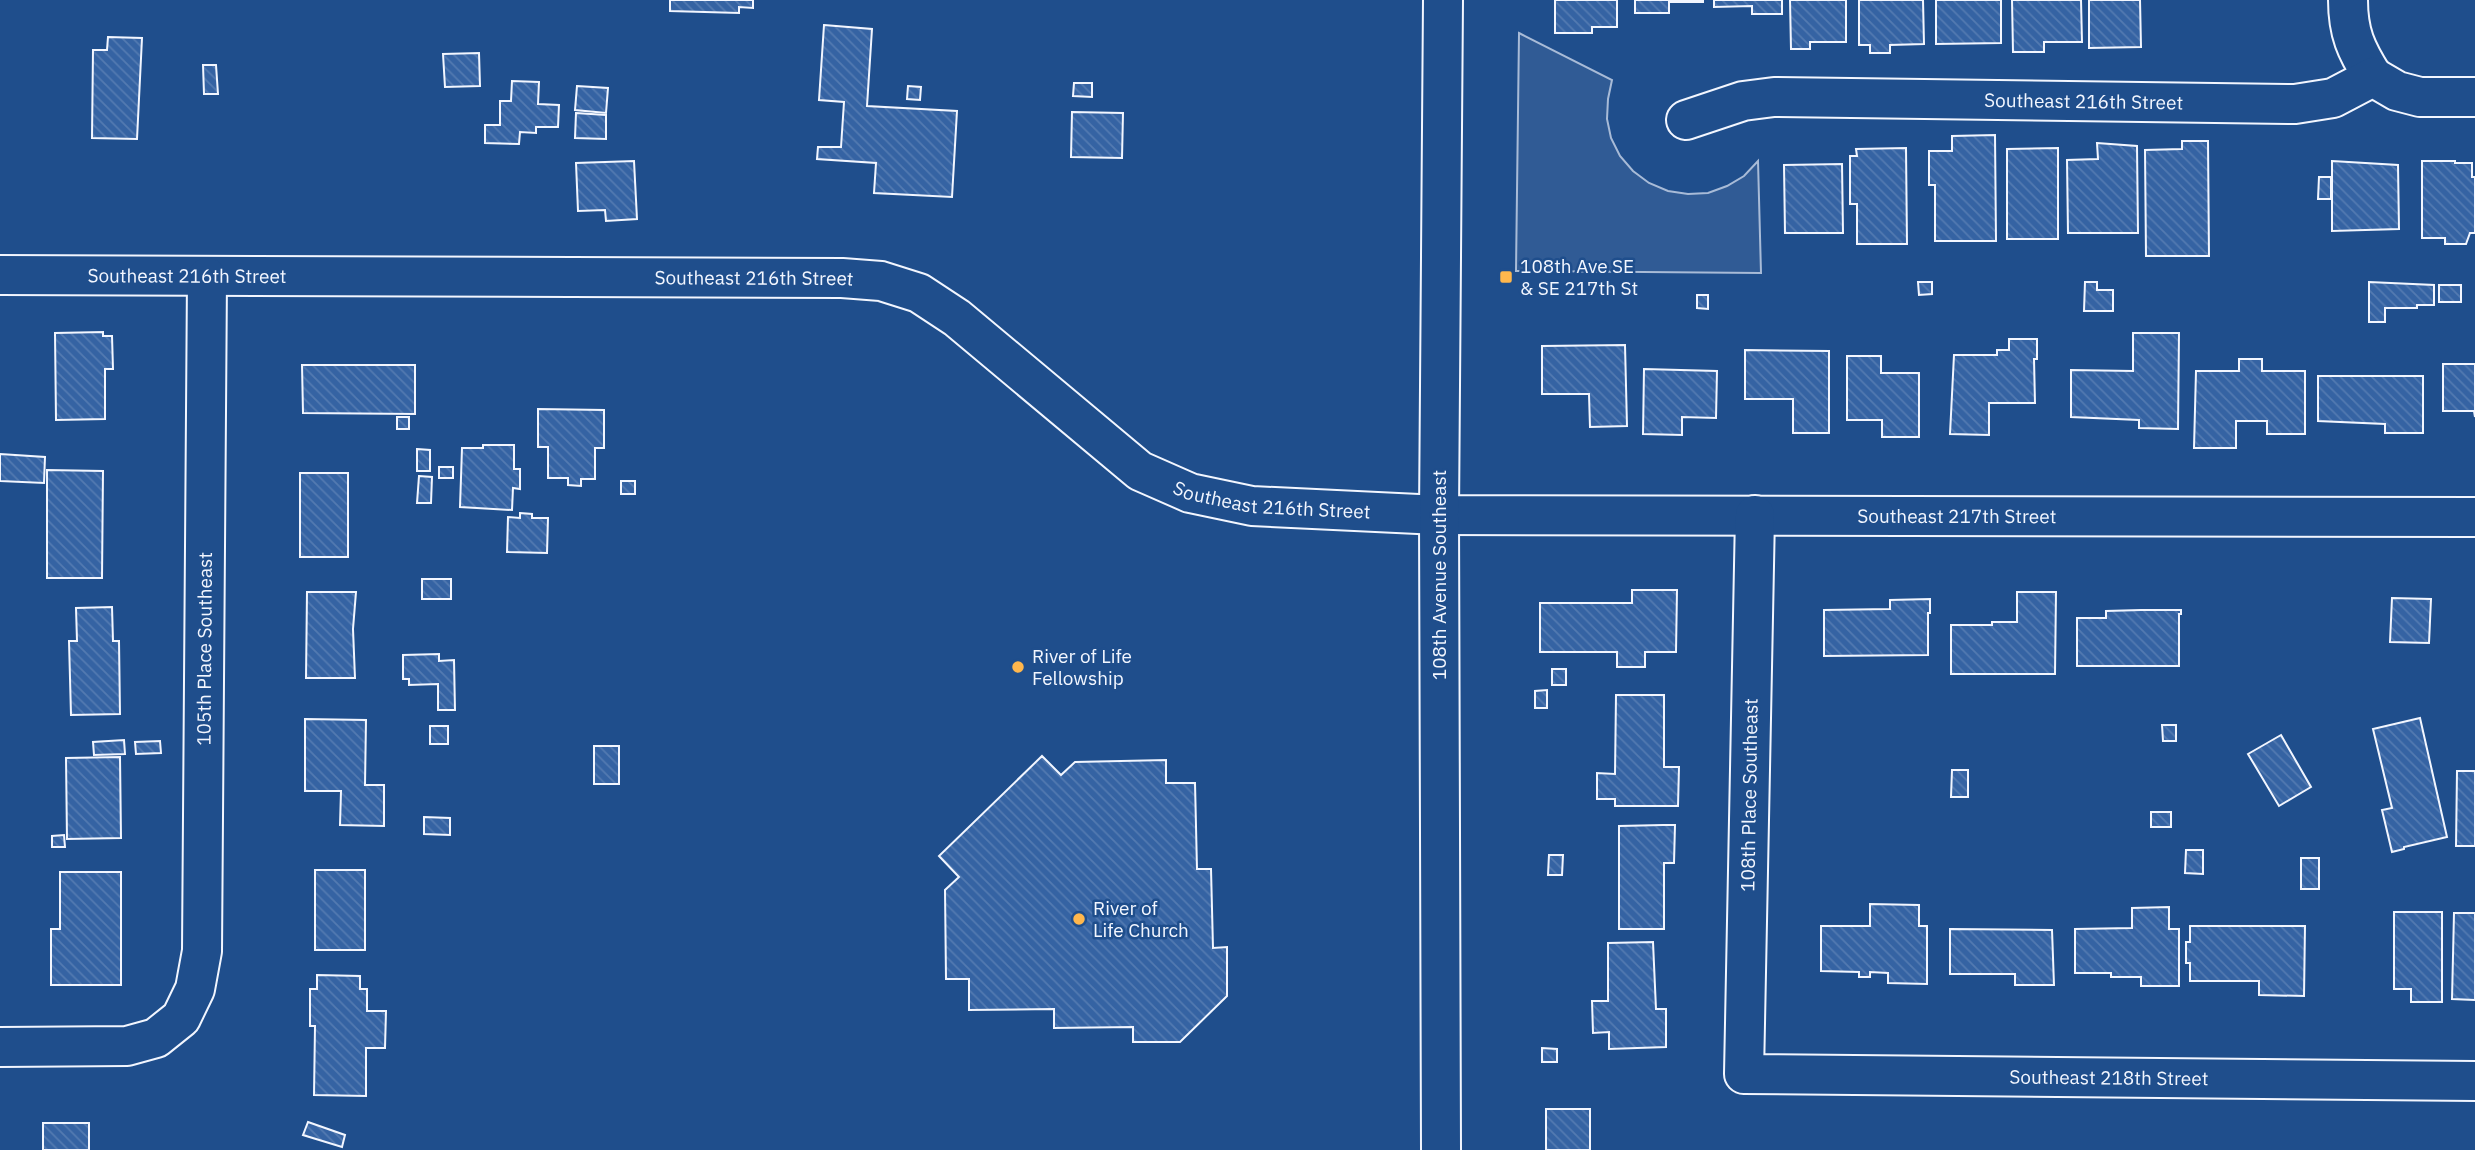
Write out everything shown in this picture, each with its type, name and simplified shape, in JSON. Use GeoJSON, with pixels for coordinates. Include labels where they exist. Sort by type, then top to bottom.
{"type":"FeatureCollection","features":[{"type":"Feature","properties":{"kind":"street","name":"108th Avenue Southeast"},"geometry":{"type":"LineString","coordinates":[[1441,1150],[1439,516],[1443,0]]}},
{"type":"Feature","properties":{"kind":"street"},"geometry":{"type":"LineString","coordinates":[[2348,0],[2348,23],[2356,49],[2373,77],[2397,92],[2420,97],[2475,97]]}},
{"type":"Feature","properties":{"kind":"street","name":"Southeast 216th Street"},"geometry":{"type":"LineString","coordinates":[[1686,120],[1742,101],[1774,97],[2295,104],[2333,98],[2373,77]]}},
{"type":"Feature","properties":{"kind":"street","name":"Southeast 216th Street"},"geometry":{"type":"LineString","coordinates":[[0,275],[842,278],[881,281],[919,293],[954,316],[1140,471],[1190,493],[1252,506],[1439,516]]}},
{"type":"Feature","properties":{"kind":"street","name":"105th Place Southeast"},"geometry":{"type":"LineString","coordinates":[[0,1047],[127,1046],[156,1038],[181,1018],[195,989],[202,951],[207,277]]}},
{"type":"Feature","properties":{"kind":"street","name":"108th Place Southeast"},"geometry":{"type":"LineString","coordinates":[[1744,1074],[1755,515]]}},
{"type":"Feature","properties":{"kind":"street","name":"Southeast 217th Street"},"geometry":{"type":"LineString","coordinates":[[1439,516],[2475,517]]}},
{"type":"Feature","properties":{"kind":"street","name":"Southeast 218th Street"},"geometry":{"type":"LineString","coordinates":[[1744,1074],[2475,1081]]}},
{"type":"Feature","properties":{"kind":"shaded area"},"geometry":{"type":"Polygon","coordinates":[[[1519,33],[1612,80],[1607,119],[1611,138],[1620,156],[1633,171],[1649,183],[1668,191],[1708,193],[1744,176],[1758,161],[1761,273],[1516,271],[1519,33]]]}},
{"type":"Feature","properties":{"kind":"building"},"geometry":{"type":"Polygon","coordinates":[[[670,0],[753,0],[753,8],[739,7],[739,13],[670,11],[670,0]]]}},
{"type":"Feature","properties":{"kind":"building"},"geometry":{"type":"Polygon","coordinates":[[[1555,0],[1617,0],[1617,27],[1592,27],[1592,33],[1555,33],[1555,0]]]}},
{"type":"Feature","properties":{"kind":"building"},"geometry":{"type":"Polygon","coordinates":[[[1635,0],[1703,2],[1669,2],[1669,13],[1635,13],[1635,0]]]}},
{"type":"Feature","properties":{"kind":"building"},"geometry":{"type":"Polygon","coordinates":[[[1714,0],[1782,0],[1782,14],[1752,14],[1752,6],[1714,7],[1714,0]]]}},
{"type":"Feature","properties":{"kind":"building"},"geometry":{"type":"Polygon","coordinates":[[[1790,0],[1846,0],[1846,42],[1810,42],[1810,49],[1791,49],[1790,0]]]}},
{"type":"Feature","properties":{"kind":"building"},"geometry":{"type":"Polygon","coordinates":[[[1859,0],[1923,0],[1924,44],[1890,45],[1890,53],[1870,53],[1870,45],[1859,45],[1859,0]]]}},
{"type":"Feature","properties":{"kind":"building"},"geometry":{"type":"Polygon","coordinates":[[[1936,0],[2001,0],[2001,43],[1936,44],[1936,0]]]}},
{"type":"Feature","properties":{"kind":"building"},"geometry":{"type":"Polygon","coordinates":[[[2012,0],[2081,0],[2082,42],[2044,42],[2044,52],[2013,52],[2012,0]]]}},
{"type":"Feature","properties":{"kind":"building"},"geometry":{"type":"Polygon","coordinates":[[[2089,0],[2140,0],[2141,47],[2089,48],[2089,0]]]}},
{"type":"Feature","properties":{"kind":"building"},"geometry":{"type":"Polygon","coordinates":[[[824,25],[872,29],[867,106],[957,111],[952,197],[874,193],[876,163],[817,159],[818,147],[841,147],[844,102],[819,100],[824,25]]]}},
{"type":"Feature","properties":{"kind":"building"},"geometry":{"type":"Polygon","coordinates":[[[108,37],[142,38],[137,139],[92,138],[93,50],[107,50],[108,37]]]}},
{"type":"Feature","properties":{"kind":"building"},"geometry":{"type":"Polygon","coordinates":[[[479,53],[480,86],[445,87],[443,54],[479,53]]]}},
{"type":"Feature","properties":{"kind":"building"},"geometry":{"type":"Polygon","coordinates":[[[203,65],[216,65],[218,94],[204,94],[203,65]]]}},
{"type":"Feature","properties":{"kind":"building"},"geometry":{"type":"Polygon","coordinates":[[[512,81],[539,82],[538,104],[559,105],[558,127],[536,127],[536,133],[520,132],[519,144],[485,143],[485,125],[500,125],[500,101],[511,101],[512,81]]]}},
{"type":"Feature","properties":{"kind":"building"},"geometry":{"type":"Polygon","coordinates":[[[1074,83],[1092,83],[1092,97],[1073,96],[1074,83]]]}},
{"type":"Feature","properties":{"kind":"building"},"geometry":{"type":"Polygon","coordinates":[[[577,86],[608,88],[606,113],[575,110],[577,86]]]}},
{"type":"Feature","properties":{"kind":"building"},"geometry":{"type":"Polygon","coordinates":[[[908,86],[921,87],[920,100],[907,99],[908,86]]]}},
{"type":"Feature","properties":{"kind":"building"},"geometry":{"type":"Polygon","coordinates":[[[1072,112],[1123,113],[1122,158],[1071,157],[1072,112]]]}},
{"type":"Feature","properties":{"kind":"building"},"geometry":{"type":"Polygon","coordinates":[[[576,113],[606,115],[606,139],[575,138],[576,113]]]}},
{"type":"Feature","properties":{"kind":"building"},"geometry":{"type":"Polygon","coordinates":[[[1995,135],[1996,241],[1935,241],[1935,185],[1929,185],[1929,151],[1952,151],[1952,136],[1995,135]]]}},
{"type":"Feature","properties":{"kind":"building"},"geometry":{"type":"Polygon","coordinates":[[[2182,141],[2208,141],[2209,256],[2146,256],[2145,150],[2182,149],[2182,141]]]}},
{"type":"Feature","properties":{"kind":"building"},"geometry":{"type":"Polygon","coordinates":[[[2097,143],[2137,146],[2138,233],[2068,233],[2067,160],[2098,159],[2097,143]]]}},
{"type":"Feature","properties":{"kind":"building"},"geometry":{"type":"Polygon","coordinates":[[[1906,148],[1907,244],[1857,244],[1857,204],[1850,204],[1850,156],[1857,156],[1856,149],[1906,148]]]}},
{"type":"Feature","properties":{"kind":"building"},"geometry":{"type":"Polygon","coordinates":[[[2058,148],[2058,239],[2007,239],[2007,149],[2058,148]]]}},
{"type":"Feature","properties":{"kind":"building"},"geometry":{"type":"Polygon","coordinates":[[[634,161],[637,219],[606,221],[605,210],[578,211],[576,163],[634,161]]]}},
{"type":"Feature","properties":{"kind":"building"},"geometry":{"type":"Polygon","coordinates":[[[2332,161],[2398,165],[2399,229],[2332,231],[2332,161]]]}},
{"type":"Feature","properties":{"kind":"building"},"geometry":{"type":"Polygon","coordinates":[[[2422,161],[2472,163],[2472,177],[2475,177],[2475,233],[2470,233],[2466,244],[2445,244],[2445,238],[2422,238],[2422,161]]]}},
{"type":"Feature","properties":{"kind":"building"},"geometry":{"type":"Polygon","coordinates":[[[1842,164],[1843,233],[1785,233],[1784,165],[1842,164]]]}},
{"type":"Feature","properties":{"kind":"building"},"geometry":{"type":"Polygon","coordinates":[[[2319,177],[2331,177],[2331,199],[2318,199],[2319,177]]]}},
{"type":"Feature","properties":{"kind":"building"},"geometry":{"type":"Polygon","coordinates":[[[1918,282],[1932,282],[1932,294],[1919,295],[1918,282]]]}},
{"type":"Feature","properties":{"kind":"building"},"geometry":{"type":"Polygon","coordinates":[[[2085,282],[2097,282],[2097,290],[2113,290],[2113,311],[2084,311],[2085,282]]]}},
{"type":"Feature","properties":{"kind":"building"},"geometry":{"type":"Polygon","coordinates":[[[2369,282],[2434,285],[2434,305],[2385,308],[2385,322],[2369,322],[2369,282]]]}},
{"type":"Feature","properties":{"kind":"building"},"geometry":{"type":"Polygon","coordinates":[[[2439,285],[2461,285],[2461,302],[2439,302],[2439,285]]]}},
{"type":"Feature","properties":{"kind":"building"},"geometry":{"type":"Polygon","coordinates":[[[1697,295],[1708,295],[1708,309],[1697,308],[1697,295]]]}},
{"type":"Feature","properties":{"kind":"building"},"geometry":{"type":"Polygon","coordinates":[[[103,332],[103,336],[112,336],[113,369],[105,369],[105,419],[56,420],[55,333],[103,332]]]}},
{"type":"Feature","properties":{"kind":"building"},"geometry":{"type":"Polygon","coordinates":[[[2133,333],[2179,333],[2178,429],[2139,428],[2139,420],[2071,417],[2071,370],[2133,371],[2133,333]]]}},
{"type":"Feature","properties":{"kind":"building"},"geometry":{"type":"Polygon","coordinates":[[[2009,339],[2037,339],[2037,359],[2034,359],[2035,403],[1989,403],[1989,435],[1950,434],[1954,355],[1997,355],[1997,350],[2009,350],[2009,339]]]}},
{"type":"Feature","properties":{"kind":"building"},"geometry":{"type":"Polygon","coordinates":[[[1625,345],[1627,426],[1590,427],[1589,394],[1542,394],[1542,346],[1625,345]]]}},
{"type":"Feature","properties":{"kind":"building"},"geometry":{"type":"Polygon","coordinates":[[[1745,350],[1829,351],[1829,433],[1793,433],[1793,399],[1745,399],[1745,350]]]}},
{"type":"Feature","properties":{"kind":"building"},"geometry":{"type":"Polygon","coordinates":[[[1847,356],[1881,356],[1881,373],[1919,373],[1919,437],[1882,437],[1882,420],[1847,420],[1847,356]]]}},
{"type":"Feature","properties":{"kind":"building"},"geometry":{"type":"Polygon","coordinates":[[[2239,359],[2262,359],[2262,371],[2305,371],[2305,434],[2267,434],[2267,421],[2236,421],[2236,448],[2194,448],[2196,371],[2239,371],[2239,359]]]}},
{"type":"Feature","properties":{"kind":"building"},"geometry":{"type":"Polygon","coordinates":[[[2443,364],[2475,364],[2475,417],[2474,411],[2443,411],[2443,364]]]}},
{"type":"Feature","properties":{"kind":"building"},"geometry":{"type":"Polygon","coordinates":[[[302,365],[415,365],[415,414],[303,413],[302,365]]]}},
{"type":"Feature","properties":{"kind":"building"},"geometry":{"type":"Polygon","coordinates":[[[1644,369],[1717,371],[1716,418],[1682,417],[1682,435],[1643,434],[1644,369]]]}},
{"type":"Feature","properties":{"kind":"building"},"geometry":{"type":"Polygon","coordinates":[[[2318,376],[2423,376],[2423,433],[2385,433],[2385,424],[2318,421],[2318,376]]]}},
{"type":"Feature","properties":{"kind":"building"},"geometry":{"type":"Polygon","coordinates":[[[538,409],[604,410],[604,448],[595,448],[595,479],[581,479],[581,486],[568,485],[568,478],[548,478],[548,447],[538,447],[538,409]]]}},
{"type":"Feature","properties":{"kind":"building"},"geometry":{"type":"Polygon","coordinates":[[[397,417],[409,417],[409,429],[397,429],[397,417]]]}},
{"type":"Feature","properties":{"kind":"building"},"geometry":{"type":"Polygon","coordinates":[[[483,445],[514,445],[514,469],[520,469],[520,489],[513,488],[512,510],[460,507],[462,448],[483,448],[483,445]]]}},
{"type":"Feature","properties":{"kind":"building"},"geometry":{"type":"Polygon","coordinates":[[[417,449],[430,450],[430,471],[417,471],[417,449]]]}},
{"type":"Feature","properties":{"kind":"building"},"geometry":{"type":"Polygon","coordinates":[[[0,454],[45,457],[44,483],[0,481],[0,454]]]}},
{"type":"Feature","properties":{"kind":"building"},"geometry":{"type":"Polygon","coordinates":[[[439,467],[453,467],[453,478],[439,478],[439,467]]]}},
{"type":"Feature","properties":{"kind":"building"},"geometry":{"type":"Polygon","coordinates":[[[47,470],[103,471],[102,578],[47,578],[47,470]]]}},
{"type":"Feature","properties":{"kind":"building"},"geometry":{"type":"Polygon","coordinates":[[[300,473],[348,473],[348,557],[300,557],[300,473]]]}},
{"type":"Feature","properties":{"kind":"building"},"geometry":{"type":"Polygon","coordinates":[[[419,476],[432,477],[431,503],[417,503],[419,476]]]}},
{"type":"Feature","properties":{"kind":"building"},"geometry":{"type":"Polygon","coordinates":[[[621,481],[635,481],[635,494],[621,494],[621,481]]]}},
{"type":"Feature","properties":{"kind":"building"},"geometry":{"type":"Polygon","coordinates":[[[520,513],[532,514],[532,518],[548,518],[547,553],[507,552],[508,517],[520,518],[520,513]]]}},
{"type":"Feature","properties":{"kind":"building"},"geometry":{"type":"Polygon","coordinates":[[[422,579],[451,579],[451,599],[422,599],[422,579]]]}},
{"type":"Feature","properties":{"kind":"building"},"geometry":{"type":"Polygon","coordinates":[[[1632,590],[1677,590],[1676,652],[1645,652],[1645,667],[1617,667],[1617,652],[1540,652],[1540,603],[1632,603],[1632,590]]]}},
{"type":"Feature","properties":{"kind":"building"},"geometry":{"type":"Polygon","coordinates":[[[307,592],[356,592],[353,629],[355,678],[306,678],[307,592]]]}},
{"type":"Feature","properties":{"kind":"building"},"geometry":{"type":"Polygon","coordinates":[[[2017,592],[2056,592],[2055,674],[1951,674],[1951,625],[2017,622],[2017,592]]]}},
{"type":"Feature","properties":{"kind":"building"},"geometry":{"type":"Polygon","coordinates":[[[2392,598],[2431,599],[2429,643],[2390,642],[2392,598]]]}},
{"type":"Feature","properties":{"kind":"building"},"geometry":{"type":"Polygon","coordinates":[[[1930,599],[1928,655],[1824,656],[1824,610],[1890,609],[1890,600],[1930,599]]]}},
{"type":"Feature","properties":{"kind":"building"},"geometry":{"type":"Polygon","coordinates":[[[112,607],[113,641],[119,641],[120,714],[71,715],[69,641],[77,641],[76,608],[112,607]]]}},
{"type":"Feature","properties":{"kind":"building"},"geometry":{"type":"Polygon","coordinates":[[[2181,610],[2179,666],[2077,666],[2077,618],[2106,618],[2106,611],[2181,610]]]}},
{"type":"Feature","properties":{"kind":"building"},"geometry":{"type":"Polygon","coordinates":[[[439,654],[439,661],[454,660],[455,710],[438,710],[438,684],[409,685],[409,679],[403,679],[403,655],[439,654]]]}},
{"type":"Feature","properties":{"kind":"building"},"geometry":{"type":"Polygon","coordinates":[[[1552,669],[1566,669],[1566,685],[1552,685],[1552,669]]]}},
{"type":"Feature","properties":{"kind":"building"},"geometry":{"type":"Polygon","coordinates":[[[1547,690],[1547,708],[1535,708],[1535,691],[1547,690]]]}},
{"type":"Feature","properties":{"kind":"building"},"geometry":{"type":"Polygon","coordinates":[[[1616,695],[1664,695],[1664,767],[1679,767],[1678,806],[1615,806],[1615,799],[1597,799],[1597,773],[1615,774],[1616,695]]]}},
{"type":"Feature","properties":{"kind":"building"},"geometry":{"type":"Polygon","coordinates":[[[2420,718],[2447,837],[2392,852],[2382,810],[2392,808],[2373,729],[2420,718]]]}},
{"type":"Feature","properties":{"kind":"building"},"geometry":{"type":"Polygon","coordinates":[[[305,719],[366,720],[365,785],[384,785],[384,826],[340,825],[341,791],[305,791],[305,719]]]}},
{"type":"Feature","properties":{"kind":"building"},"geometry":{"type":"Polygon","coordinates":[[[2162,725],[2176,725],[2176,741],[2163,741],[2162,725]]]}},
{"type":"Feature","properties":{"kind":"building"},"geometry":{"type":"Polygon","coordinates":[[[430,726],[448,726],[448,744],[430,744],[430,726]]]}},
{"type":"Feature","properties":{"kind":"building"},"geometry":{"type":"Polygon","coordinates":[[[2281,735],[2311,787],[2279,806],[2248,754],[2281,735]]]}},
{"type":"Feature","properties":{"kind":"building"},"geometry":{"type":"Polygon","coordinates":[[[124,740],[125,754],[94,755],[93,742],[124,740]]]}},
{"type":"Feature","properties":{"kind":"building"},"geometry":{"type":"Polygon","coordinates":[[[160,741],[161,753],[136,754],[135,742],[160,741]]]}},
{"type":"Feature","properties":{"kind":"building"},"geometry":{"type":"Polygon","coordinates":[[[594,746],[619,746],[619,784],[594,784],[594,746]]]}},
{"type":"Feature","properties":{"kind":"building","name":"River of Life Church"},"geometry":{"type":"Polygon","coordinates":[[[1042,756],[1061,775],[1075,762],[1166,760],[1166,783],[1195,783],[1197,869],[1211,869],[1213,948],[1227,947],[1227,996],[1180,1042],[1133,1042],[1133,1027],[1054,1028],[1054,1009],[969,1010],[969,979],[946,979],[945,890],[959,877],[939,856],[1042,756]]]}},
{"type":"Feature","properties":{"kind":"building"},"geometry":{"type":"Polygon","coordinates":[[[120,757],[121,838],[67,839],[66,758],[120,757]]]}},
{"type":"Feature","properties":{"kind":"building"},"geometry":{"type":"Polygon","coordinates":[[[1952,770],[1968,770],[1968,797],[1951,797],[1952,770]]]}},
{"type":"Feature","properties":{"kind":"building"},"geometry":{"type":"Polygon","coordinates":[[[2457,771],[2475,771],[2475,846],[2456,846],[2457,771]]]}},
{"type":"Feature","properties":{"kind":"building"},"geometry":{"type":"Polygon","coordinates":[[[2151,812],[2171,812],[2171,827],[2151,827],[2151,812]]]}},
{"type":"Feature","properties":{"kind":"building"},"geometry":{"type":"Polygon","coordinates":[[[424,817],[450,818],[450,835],[424,834],[424,817]]]}},
{"type":"Feature","properties":{"kind":"building"},"geometry":{"type":"Polygon","coordinates":[[[1675,825],[1674,863],[1664,863],[1664,929],[1619,929],[1619,826],[1675,825]]]}},
{"type":"Feature","properties":{"kind":"building"},"geometry":{"type":"Polygon","coordinates":[[[64,835],[65,847],[52,847],[52,836],[64,835]]]}},
{"type":"Feature","properties":{"kind":"building"},"geometry":{"type":"Polygon","coordinates":[[[2186,850],[2203,850],[2203,874],[2185,873],[2186,850]]]}},
{"type":"Feature","properties":{"kind":"building"},"geometry":{"type":"Polygon","coordinates":[[[1549,855],[1563,855],[1562,875],[1548,875],[1549,855]]]}},
{"type":"Feature","properties":{"kind":"building"},"geometry":{"type":"Polygon","coordinates":[[[2301,858],[2319,858],[2319,889],[2301,889],[2301,858]]]}},
{"type":"Feature","properties":{"kind":"building"},"geometry":{"type":"Polygon","coordinates":[[[315,870],[365,870],[365,950],[315,950],[315,870]]]}},
{"type":"Feature","properties":{"kind":"building"},"geometry":{"type":"Polygon","coordinates":[[[60,872],[121,872],[121,985],[51,985],[51,929],[60,929],[60,872]]]}},
{"type":"Feature","properties":{"kind":"building"},"geometry":{"type":"Polygon","coordinates":[[[1870,904],[1919,905],[1919,926],[1927,926],[1927,984],[1888,983],[1888,973],[1870,972],[1870,977],[1859,977],[1859,972],[1821,971],[1821,926],[1870,926],[1870,904]]]}},
{"type":"Feature","properties":{"kind":"building"},"geometry":{"type":"Polygon","coordinates":[[[2169,907],[2169,929],[2179,929],[2179,986],[2141,986],[2141,977],[2111,977],[2111,973],[2075,973],[2075,929],[2132,928],[2132,908],[2169,907]]]}},
{"type":"Feature","properties":{"kind":"building"},"geometry":{"type":"Polygon","coordinates":[[[2394,912],[2442,912],[2442,1002],[2411,1002],[2411,989],[2394,989],[2394,912]]]}},
{"type":"Feature","properties":{"kind":"building"},"geometry":{"type":"Polygon","coordinates":[[[2454,913],[2475,913],[2475,1000],[2452,999],[2454,913]]]}},
{"type":"Feature","properties":{"kind":"building"},"geometry":{"type":"Polygon","coordinates":[[[2190,926],[2305,926],[2304,996],[2259,995],[2259,981],[2190,981],[2190,963],[2186,963],[2186,942],[2190,942],[2190,926]]]}},
{"type":"Feature","properties":{"kind":"building"},"geometry":{"type":"Polygon","coordinates":[[[1950,929],[2052,930],[2054,985],[2015,985],[2015,974],[1950,974],[1950,929]]]}},
{"type":"Feature","properties":{"kind":"building"},"geometry":{"type":"Polygon","coordinates":[[[1653,942],[1656,1009],[1666,1009],[1666,1047],[1609,1049],[1609,1032],[1593,1033],[1592,1001],[1608,1001],[1608,943],[1653,942]]]}},
{"type":"Feature","properties":{"kind":"building"},"geometry":{"type":"Polygon","coordinates":[[[317,975],[360,976],[360,989],[367,989],[367,1011],[386,1011],[385,1048],[366,1048],[366,1096],[314,1095],[315,1026],[310,1026],[310,989],[317,989],[317,975]]]}},
{"type":"Feature","properties":{"kind":"building"},"geometry":{"type":"Polygon","coordinates":[[[1542,1048],[1557,1049],[1557,1062],[1542,1062],[1542,1048]]]}},
{"type":"Feature","properties":{"kind":"building"},"geometry":{"type":"Polygon","coordinates":[[[1546,1109],[1590,1109],[1590,1150],[1546,1150],[1546,1109]]]}},
{"type":"Feature","properties":{"kind":"building"},"geometry":{"type":"Polygon","coordinates":[[[308,1122],[345,1135],[342,1147],[303,1135],[308,1122]]]}},
{"type":"Feature","properties":{"kind":"building"},"geometry":{"type":"Polygon","coordinates":[[[43,1123],[89,1123],[89,1150],[43,1150],[43,1123]]]}},
{"type":"Feature","properties":{"kind":"place","name":"108th Ave SE & SE 217th St"},"geometry":{"type":"Point","coordinates":[1506,277]}},
{"type":"Feature","properties":{"kind":"place","name":"River of Life Fellowship"},"geometry":{"type":"Point","coordinates":[1018,667]}},
{"type":"Feature","properties":{"kind":"place","name":"River of Life Church"},"geometry":{"type":"Point","coordinates":[1079,919]}}]}
